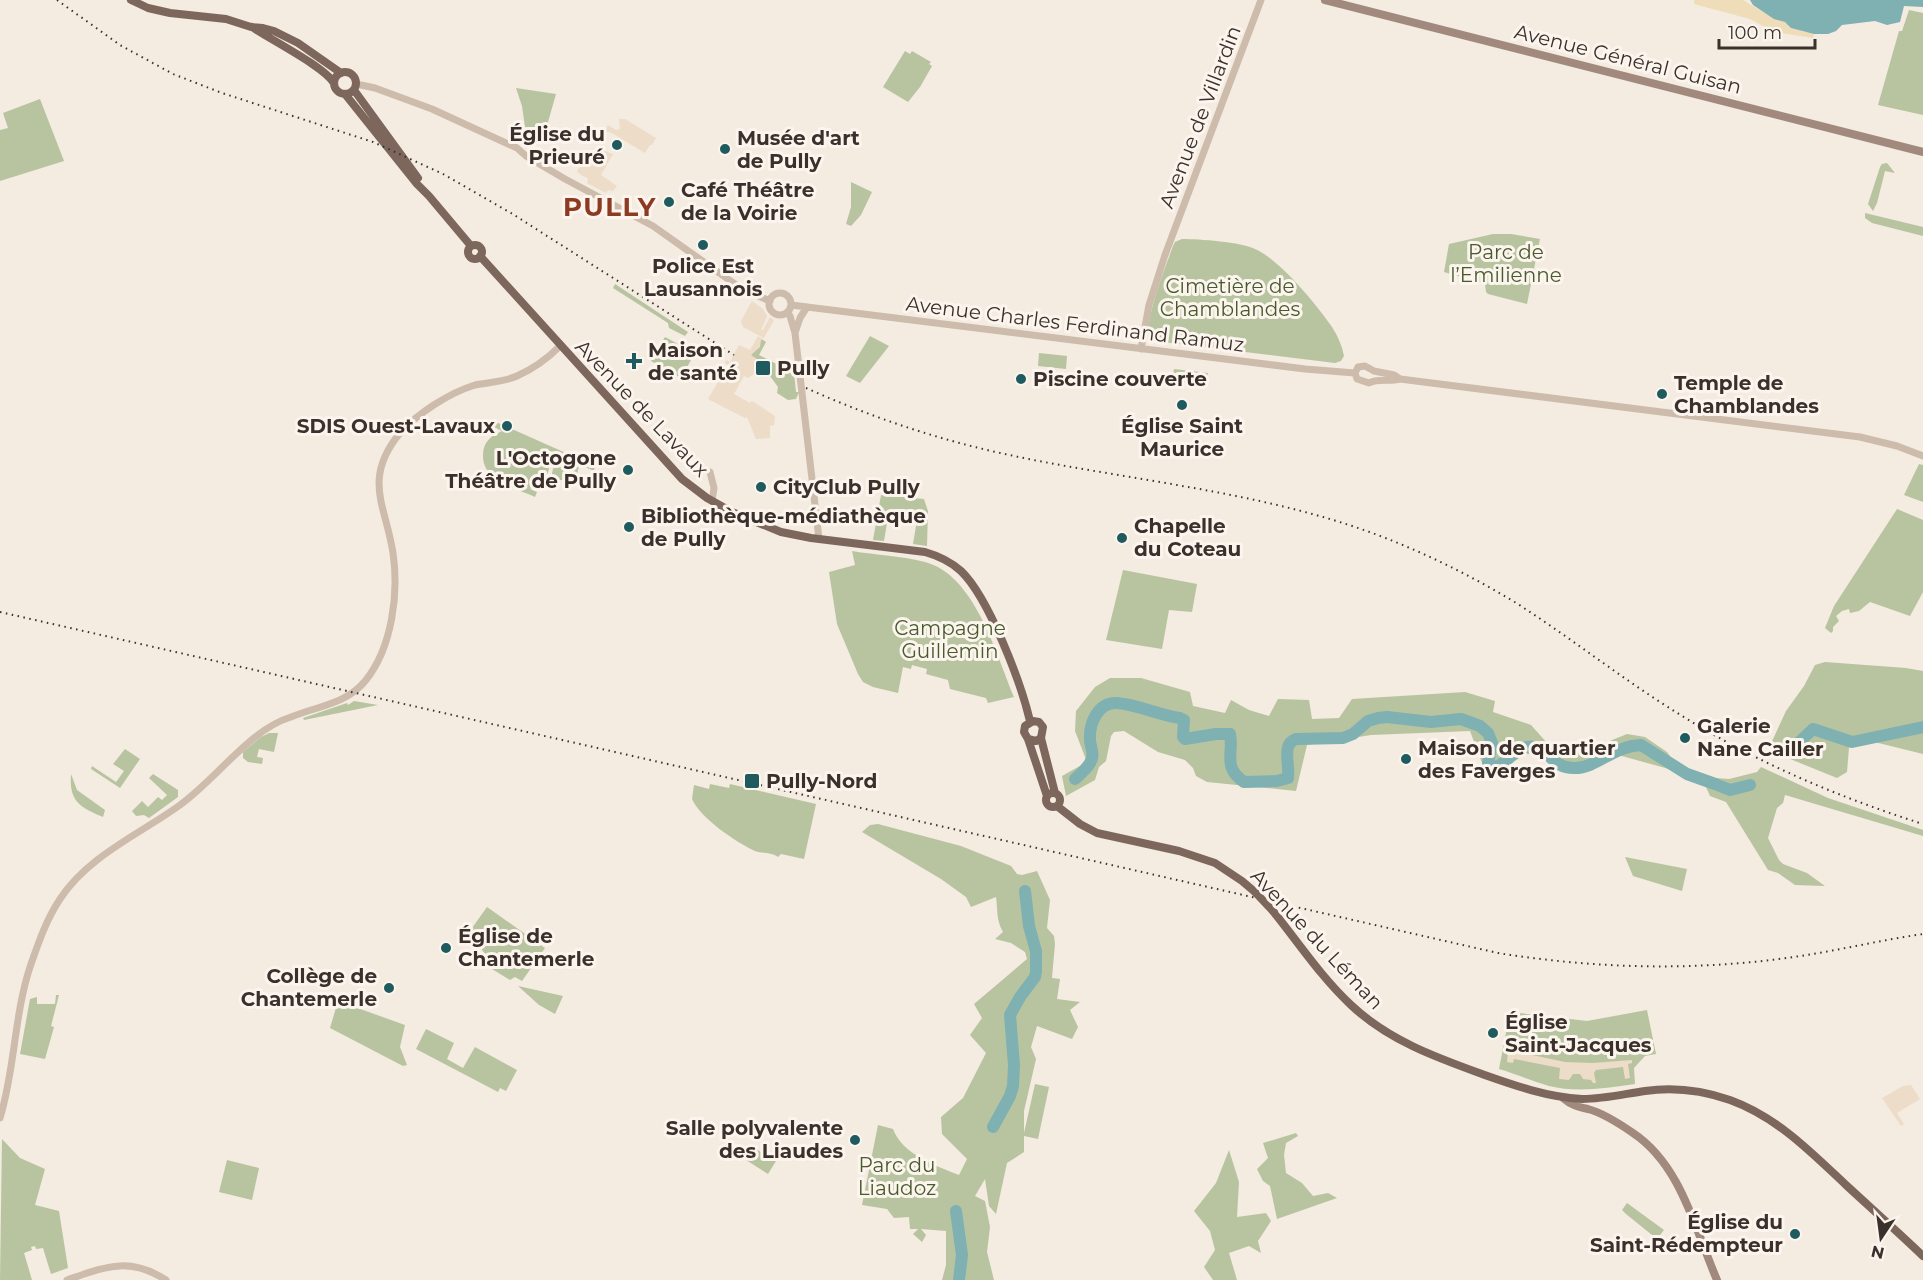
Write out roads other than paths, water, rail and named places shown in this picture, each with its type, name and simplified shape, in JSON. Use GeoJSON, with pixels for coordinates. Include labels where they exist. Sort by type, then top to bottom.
{"type":"FeatureCollection","features":[{"type":"Feature","properties":{"kind":"main road"},"geometry":{"type":"LineString","coordinates":[[131,0],[148,8],[170,13],[226,19],[251,27],[327,76],[339,92],[351,89],[352,75],[341,73],[291,39],[262,27],[251,27]]}},
{"type":"Feature","properties":{"kind":"main road","name":"Avenue Général Guisan"},"geometry":{"type":"LineString","coordinates":[[1325,0],[1923,152]]}},
{"type":"Feature","properties":{"kind":"main road"},"geometry":{"type":"LineString","coordinates":[[334,83],[336,77],[341,73]]}},
{"type":"Feature","properties":{"kind":"main road","name":"Avenue de Lavaux"},"geometry":{"type":"LineString","coordinates":[[351,89],[390,138],[429,196],[471,246],[468,250],[469,256],[475,258],[480,256],[596,386],[682,479],[698,492],[732,512],[779,531],[819,539],[925,552],[955,566],[974,587],[996,631],[1021,690],[1030,721]]}},
{"type":"Feature","properties":{"kind":"main road"},"geometry":{"type":"LineString","coordinates":[[1030,721],[1037,721],[1044,730],[1041,738],[1051,794],[1028,739],[1024,735],[1024,728],[1030,721]]}},
{"type":"Feature","properties":{"kind":"main road"},"geometry":{"type":"LineString","coordinates":[[1028,739],[1036,741],[1041,738]]}},
{"type":"Feature","properties":{"kind":"main road","name":"Avenue du Léman"},"geometry":{"type":"LineString","coordinates":[[1051,794],[1061,800],[1058,806],[1091,831],[1179,851],[1215,863],[1227,870],[1255,892],[1273,911],[1350,1004],[1403,1042],[1453,1064],[1534,1092],[1563,1098],[1569,1104],[1591,1110],[1647,1143],[1665,1162],[1679,1189],[1717,1280]]}},
{"type":"Feature","properties":{"kind":"main road"},"geometry":{"type":"LineString","coordinates":[[1563,1098],[1597,1099],[1646,1091],[1674,1090],[1712,1095],[1758,1113],[1790,1134],[1923,1256]]}},
{"type":"Feature","properties":{"kind":"main road","name":"Avenue du Léman"},"geometry":{"type":"LineString","coordinates":[[1580,1099],[1591,1110]]}},
{"type":"Feature","properties":{"kind":"main road"},"geometry":{"type":"LineString","coordinates":[[1591,1110],[1597,1099]]}},
{"type":"Feature","properties":{"kind":"street","name":"Avenue de Villardin"},"geometry":{"type":"LineString","coordinates":[[1141,349],[1149,305],[1169,244],[1261,0]]}},
{"type":"Feature","properties":{"kind":"street"},"geometry":{"type":"LineString","coordinates":[[351,89],[375,88],[518,148],[526,156],[565,179],[653,226],[742,289],[770,301]]}},
{"type":"Feature","properties":{"kind":"street"},"geometry":{"type":"LineString","coordinates":[[788,313],[774,314],[770,307],[770,301],[774,295],[782,294],[788,297],[791,305],[788,313],[795,333],[819,539]]}},
{"type":"Feature","properties":{"kind":"street","name":"Avenue Charles Ferdinand Ramuz"},"geometry":{"type":"LineString","coordinates":[[791,305],[1305,369],[1355,373]]}},
{"type":"Feature","properties":{"kind":"street"},"geometry":{"type":"LineString","coordinates":[[795,333],[807,307]]}},
{"type":"Feature","properties":{"kind":"street"},"geometry":{"type":"LineString","coordinates":[[0,1118],[27,977],[42,933],[61,897],[75,881],[105,855],[187,799],[258,735],[285,719],[337,702],[363,684],[379,658],[395,597],[393,555],[378,490],[380,473],[392,445],[413,421],[453,394],[517,376],[549,356],[560,346]]}},
{"type":"Feature","properties":{"kind":"street"},"geometry":{"type":"LineString","coordinates":[[1400,379],[1394,375],[1361,366],[1355,373],[1358,380],[1364,383],[1374,380],[1400,379],[1860,437],[1897,446],[1923,456]]}},
{"type":"Feature","properties":{"kind":"street"},"geometry":{"type":"LineString","coordinates":[[1374,371],[1374,380]]}},
{"type":"Feature","properties":{"kind":"street"},"geometry":{"type":"LineString","coordinates":[[710,472],[714,482],[712,501]]}},
{"type":"Feature","properties":{"kind":"street"},"geometry":{"type":"LineString","coordinates":[[698,492],[706,490],[714,482]]}},
{"type":"Feature","properties":{"kind":"street"},"geometry":{"type":"LineString","coordinates":[[67,1280],[106,1267],[123,1265],[146,1269],[166,1280]]}},
{"type":"Feature","properties":{"kind":"water"},"geometry":{"type":"Polygon","coordinates":[[[1750,0],[1923,0],[1923,7],[1904,6],[1900,22],[1887,25],[1875,21],[1842,25],[1836,31],[1828,34],[1814,34],[1791,28],[1785,22],[1774,19],[1753,5],[1750,0]]]}},
{"type":"Feature","properties":{"kind":"waterway"},"geometry":{"type":"LineString","coordinates":[[1075,779],[1091,761],[1093,754],[1090,733],[1096,715],[1105,706],[1117,703],[1184,720],[1183,737],[1185,739],[1230,734],[1231,765],[1233,771],[1244,782],[1277,781],[1288,778],[1287,750],[1291,742],[1296,739],[1343,738],[1353,734],[1368,721],[1387,717],[1431,722],[1461,719],[1480,726],[1488,733],[1492,743],[1488,763],[1490,767],[1500,765],[1526,747],[1539,748],[1559,764],[1575,768],[1591,765],[1622,749],[1641,745],[1687,774],[1730,790],[1750,785]]}},
{"type":"Feature","properties":{"kind":"waterway"},"geometry":{"type":"LineString","coordinates":[[1793,748],[1813,729],[1852,742],[1923,727]]}},
{"type":"Feature","properties":{"kind":"waterway"},"geometry":{"type":"LineString","coordinates":[[993,1127],[1013,1086],[1014,1065],[1010,1015],[1035,977],[1036,971],[1036,951],[1029,926],[1025,891]]}},
{"type":"Feature","properties":{"kind":"waterway"},"geometry":{"type":"LineString","coordinates":[[956,1211],[962,1255],[959,1280]]}},
{"type":"Feature","properties":{"kind":"railway"},"geometry":{"type":"LineString","coordinates":[[57,0],[120,45],[173,74],[222,93],[373,142],[443,174],[511,213],[734,355]]}},
{"type":"Feature","properties":{"kind":"railway"},"geometry":{"type":"LineString","coordinates":[[806,388],[882,419],[934,436],[1014,456],[1250,499],[1343,523],[1388,539],[1452,567],[1513,601],[1658,701],[1737,748],[1828,790],[1923,824]]}},
{"type":"Feature","properties":{"kind":"railway"},"geometry":{"type":"LineString","coordinates":[[0,612],[1498,953],[1603,965],[1709,965],[1797,956],[1923,934]]}},
{"type":"Feature","properties":{"kind":"place","name":"Église du Prieuré"},"geometry":{"type":"Point","coordinates":[617,145]}},
{"type":"Feature","properties":{"kind":"place","name":"Musée d'art de Pully"},"geometry":{"type":"Point","coordinates":[725,149]}},
{"type":"Feature","properties":{"kind":"place","name":"Café Théâtre de la Voirie"},"geometry":{"type":"Point","coordinates":[669,202]}},
{"type":"Feature","properties":{"kind":"place","name":"Police Est Lausannois"},"geometry":{"type":"Point","coordinates":[703,245]}},
{"type":"Feature","properties":{"kind":"place","name":"Maison de santé"},"geometry":{"type":"Point","coordinates":[634,361]}},
{"type":"Feature","properties":{"kind":"place","name":"Pully"},"geometry":{"type":"Point","coordinates":[763,368]}},
{"type":"Feature","properties":{"kind":"place","name":"Piscine couverte"},"geometry":{"type":"Point","coordinates":[1021,379]}},
{"type":"Feature","properties":{"kind":"place","name":"Temple de Chamblandes"},"geometry":{"type":"Point","coordinates":[1662,394]}},
{"type":"Feature","properties":{"kind":"place","name":"Église Saint Maurice"},"geometry":{"type":"Point","coordinates":[1182,405]}},
{"type":"Feature","properties":{"kind":"place","name":"SDIS Ouest-Lavaux"},"geometry":{"type":"Point","coordinates":[507,426]}},
{"type":"Feature","properties":{"kind":"place","name":"L'Octogone Théâtre de Pully"},"geometry":{"type":"Point","coordinates":[628,470]}},
{"type":"Feature","properties":{"kind":"place","name":"CityClub Pully"},"geometry":{"type":"Point","coordinates":[761,487]}},
{"type":"Feature","properties":{"kind":"place","name":"Bibliothèque-médiathèque de Pully"},"geometry":{"type":"Point","coordinates":[629,527]}},
{"type":"Feature","properties":{"kind":"place","name":"Chapelle du Coteau"},"geometry":{"type":"Point","coordinates":[1122,538]}},
{"type":"Feature","properties":{"kind":"place","name":"Galerie Nane Cailler"},"geometry":{"type":"Point","coordinates":[1685,738]}},
{"type":"Feature","properties":{"kind":"place","name":"Maison de quartier des Faverges"},"geometry":{"type":"Point","coordinates":[1406,759]}},
{"type":"Feature","properties":{"kind":"place","name":"Pully-Nord"},"geometry":{"type":"Point","coordinates":[752,781]}},
{"type":"Feature","properties":{"kind":"place","name":"Église de Chantemerle"},"geometry":{"type":"Point","coordinates":[446,948]}},
{"type":"Feature","properties":{"kind":"place","name":"Collège de Chantemerle"},"geometry":{"type":"Point","coordinates":[389,988]}},
{"type":"Feature","properties":{"kind":"place","name":"Église Saint-Jacques"},"geometry":{"type":"Point","coordinates":[1493,1033]}},
{"type":"Feature","properties":{"kind":"place","name":"Salle polyvalente des Liaudes"},"geometry":{"type":"Point","coordinates":[855,1140]}},
{"type":"Feature","properties":{"kind":"place","name":"Église du Saint-Rédempteur"},"geometry":{"type":"Point","coordinates":[1795,1234]}},
{"type":"Feature","properties":{"kind":"district","name":"PULLY"},"geometry":{"type":"Point","coordinates":[610,207]}},
{"type":"Feature","properties":{"kind":"park label","name":"Parc de l’Emilienne"},"geometry":{"type":"Point","coordinates":[1506,264]}},
{"type":"Feature","properties":{"kind":"park label","name":"Cimetière de Chamblandes"},"geometry":{"type":"Point","coordinates":[1230,298]}},
{"type":"Feature","properties":{"kind":"park label","name":"Campagne Guillemin"},"geometry":{"type":"Point","coordinates":[950,640]}},
{"type":"Feature","properties":{"kind":"park label","name":"Parc du Liaudoz"},"geometry":{"type":"Point","coordinates":[897,1176]}}]}
